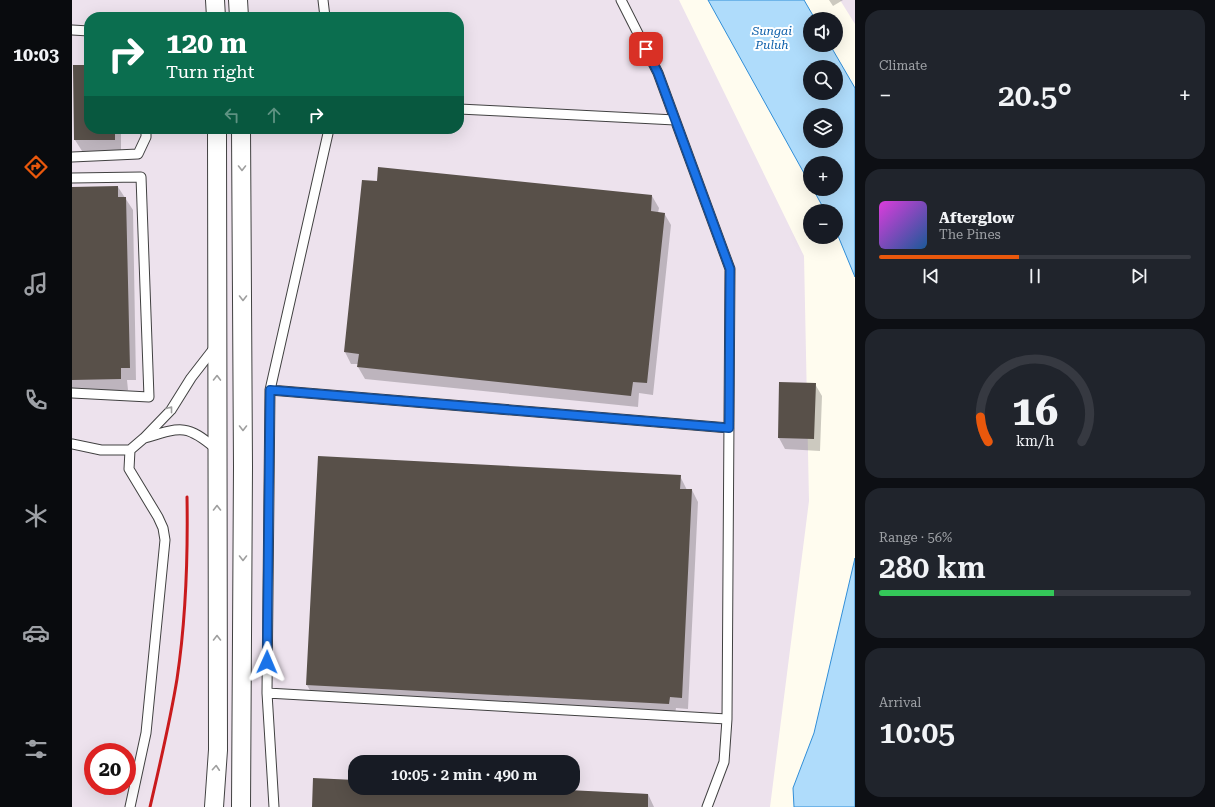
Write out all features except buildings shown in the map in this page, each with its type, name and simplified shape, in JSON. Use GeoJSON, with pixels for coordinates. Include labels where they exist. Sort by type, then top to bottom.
{"type":"FeatureCollection","features":[{"type":"Feature","properties":{"kind":"street"},"geometry":{"type":"LineString","coordinates":[[216,0],[216,12]]}},
{"type":"Feature","properties":{"kind":"street"},"geometry":{"type":"LineString","coordinates":[[238,0],[239,12]]}},
{"type":"Feature","properties":{"kind":"street"},"geometry":{"type":"LineString","coordinates":[[214,807],[218,750],[216,449],[218,342],[216,134]]}},
{"type":"Feature","properties":{"kind":"street"},"geometry":{"type":"LineString","coordinates":[[241,134],[243,474],[241,807]]}},
{"type":"Feature","properties":{"kind":"lane"},"geometry":{"type":"LineString","coordinates":[[323,0],[324,12]]}},
{"type":"Feature","properties":{"kind":"lane"},"geometry":{"type":"LineString","coordinates":[[621,0],[658,73],[730,269],[727,719],[724,762],[707,807]]}},
{"type":"Feature","properties":{"kind":"lane"},"geometry":{"type":"LineString","coordinates":[[72,30],[84,31]]}},
{"type":"Feature","properties":{"kind":"lane"},"geometry":{"type":"LineString","coordinates":[[464,109],[675,120]]}},
{"type":"Feature","properties":{"kind":"lane"},"geometry":{"type":"LineString","coordinates":[[72,157],[138,154],[146,134]]}},
{"type":"Feature","properties":{"kind":"lane"},"geometry":{"type":"LineString","coordinates":[[274,807],[267,694],[270,390],[328,134]]}},
{"type":"Feature","properties":{"kind":"lane"},"geometry":{"type":"LineString","coordinates":[[72,178],[141,177],[149,397],[72,394]]}},
{"type":"Feature","properties":{"kind":"lane"},"geometry":{"type":"LineString","coordinates":[[72,444],[101,450],[130,450],[171,410],[191,378],[218,342]]}},
{"type":"Feature","properties":{"kind":"lane"},"geometry":{"type":"LineString","coordinates":[[270,390],[729,428]]}},
{"type":"Feature","properties":{"kind":"lane"},"geometry":{"type":"LineString","coordinates":[[144,438],[168,431],[183,430],[198,434],[216,449]]}},
{"type":"Feature","properties":{"kind":"lane"},"geometry":{"type":"LineString","coordinates":[[130,450],[129,469],[158,517],[165,540],[146,733],[130,807]]}},
{"type":"Feature","properties":{"kind":"lane"},"geometry":{"type":"LineString","coordinates":[[267,694],[727,719]]}},
{"type":"Feature","properties":{"kind":"shaded area"},"geometry":{"type":"Polygon","coordinates":[[[72,0],[679,0],[804,256],[809,501],[770,807],[72,807],[72,0]]]}},
{"type":"Feature","properties":{"kind":"shaded area"},"geometry":{"type":"Polygon","coordinates":[[[840,0],[855,0],[855,24],[840,0]]]}},
{"type":"Feature","properties":{"kind":"water","name":"Sungai Puluh"},"geometry":{"type":"Polygon","coordinates":[[[708,0],[804,0],[811,12],[803,12],[803,52],[834,52],[839,60],[803,60],[803,100],[843,100],[843,67],[855,88],[855,277],[841,244],[843,244],[843,204],[821,204],[817,196],[843,196],[843,156],[803,156],[803,171],[708,0]]]}},
{"type":"Feature","properties":{"kind":"water"},"geometry":{"type":"Polygon","coordinates":[[[855,558],[855,807],[794,807],[793,788],[814,733],[855,558]]]}},
{"type":"Feature","properties":{"kind":"railway"},"geometry":{"type":"LineString","coordinates":[[150,807],[165,743],[180,656],[186,588],[187,497]]}},
{"type":"Feature","properties":{"kind":"route"},"geometry":{"type":"LineString","coordinates":[[267,662],[270,390],[729,428],[730,269],[658,73],[646,49]]}}]}
